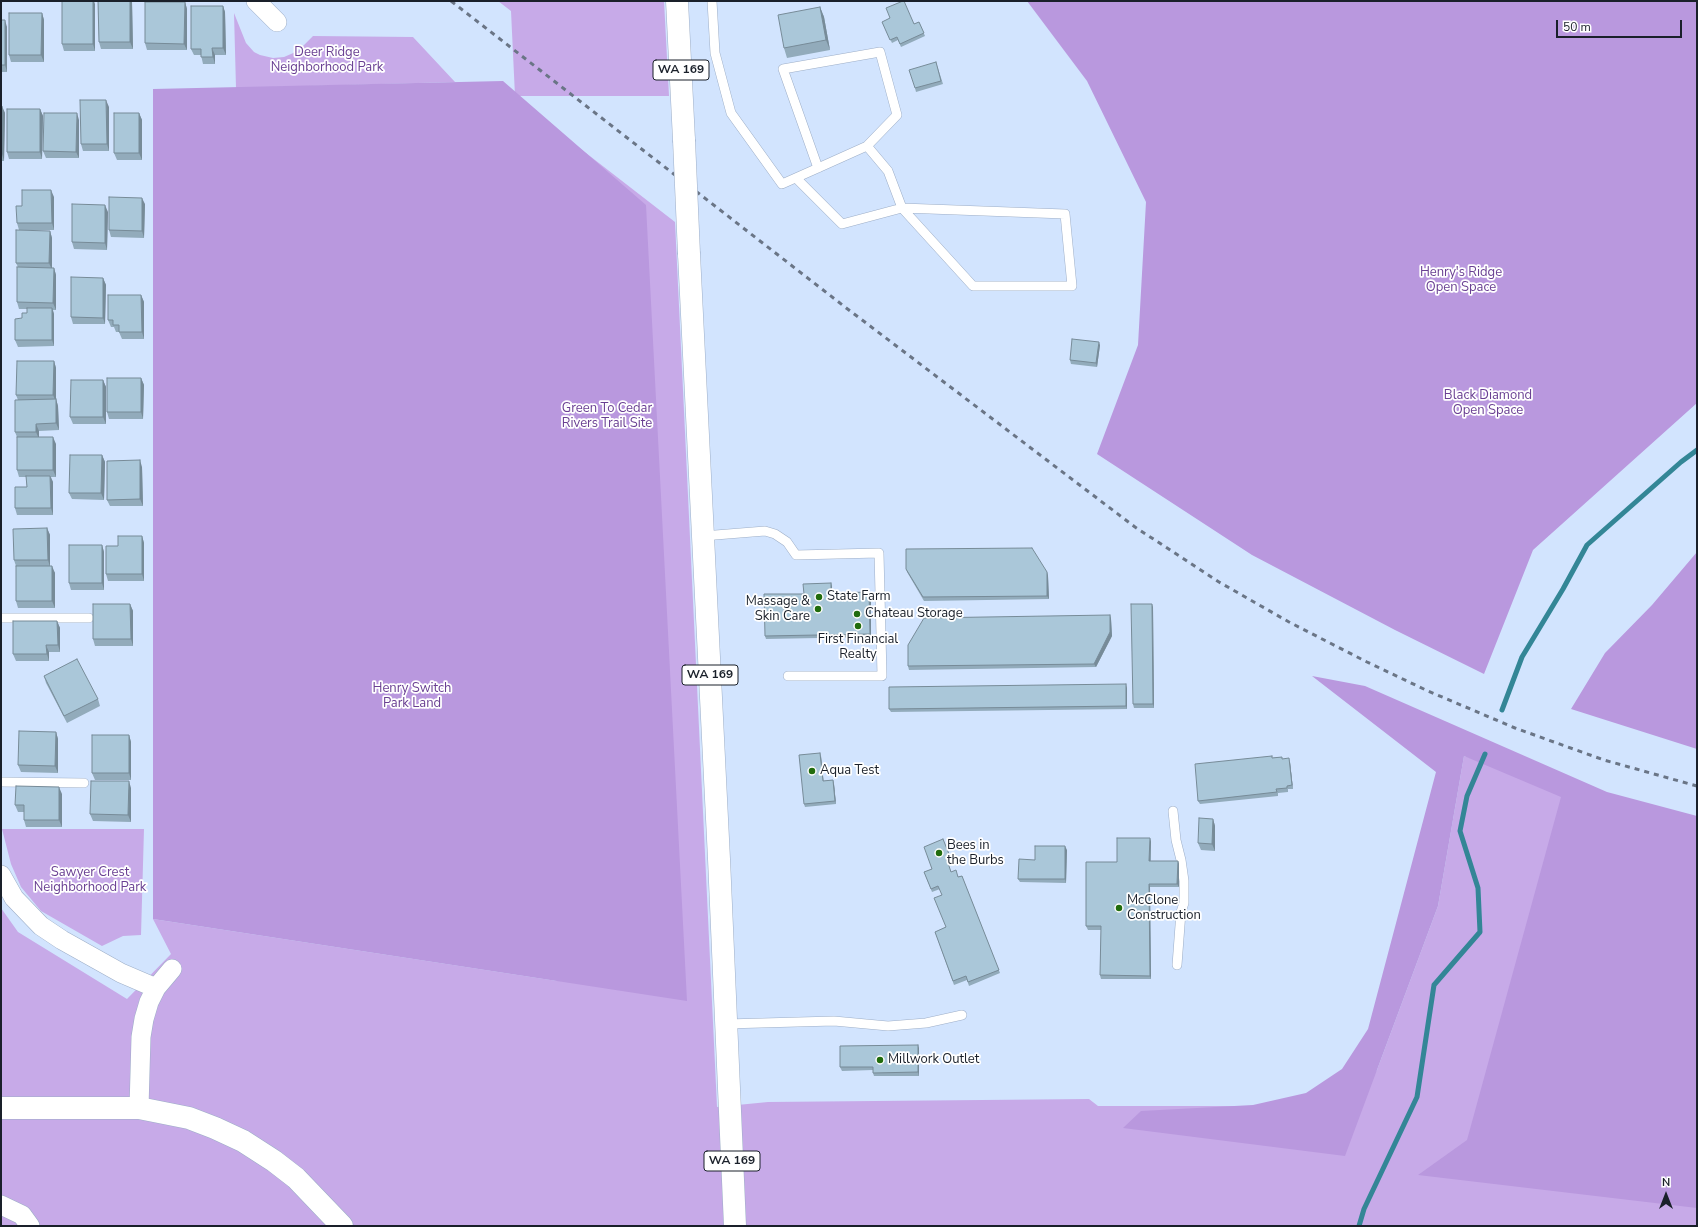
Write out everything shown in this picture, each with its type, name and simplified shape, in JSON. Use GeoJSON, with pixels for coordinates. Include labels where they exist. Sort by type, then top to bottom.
{"type":"FeatureCollection","features":[{"type":"Feature","properties":{"kind":"main road","name":"WA 169"},"geometry":{"type":"LineString","coordinates":[[677,1],[735,1226]]}},
{"type":"Feature","properties":{"kind":"main road"},"geometry":{"type":"LineString","coordinates":[[1,1108],[139,1108],[189,1118],[243,1141],[274,1161],[296,1178],[342,1226]]}},
{"type":"Feature","properties":{"kind":"street"},"geometry":{"type":"LineString","coordinates":[[256,1],[277,22]]}},
{"type":"Feature","properties":{"kind":"street"},"geometry":{"type":"LineString","coordinates":[[1,875],[14,898],[41,926],[62,940],[121,973],[156,988]]}},
{"type":"Feature","properties":{"kind":"street"},"geometry":{"type":"LineString","coordinates":[[139,1108],[141,1037],[144,1019],[149,1002],[156,988],[172,969]]}},
{"type":"Feature","properties":{"kind":"street"},"geometry":{"type":"LineString","coordinates":[[1,1205],[22,1215],[30,1226]]}},
{"type":"Feature","properties":{"kind":"lane"},"geometry":{"type":"LineString","coordinates":[[712,1],[715,53],[732,113],[782,184],[796,178],[867,146],[898,115],[880,52],[784,68],[818,168]]}},
{"type":"Feature","properties":{"kind":"lane"},"geometry":{"type":"LineString","coordinates":[[796,178],[842,224],[902,208],[1065,214],[1072,286],[973,286],[902,208],[888,171],[867,146]]}},
{"type":"Feature","properties":{"kind":"lane"},"geometry":{"type":"LineString","coordinates":[[703,536],[765,531],[774,534],[787,542],[796,555],[879,553],[882,676],[788,676]]}},
{"type":"Feature","properties":{"kind":"lane"},"geometry":{"type":"LineString","coordinates":[[1,618],[89,618]]}},
{"type":"Feature","properties":{"kind":"lane"},"geometry":{"type":"LineString","coordinates":[[1,782],[84,783]]}},
{"type":"Feature","properties":{"kind":"lane"},"geometry":{"type":"LineString","coordinates":[[1173,811],[1176,840],[1184,881],[1184,903],[1181,912],[1177,965]]}},
{"type":"Feature","properties":{"kind":"lane"},"geometry":{"type":"LineString","coordinates":[[726,1024],[834,1021],[888,1026],[926,1023],[962,1015]]}},
{"type":"Feature","properties":{"kind":"green space"},"geometry":{"type":"Polygon","coordinates":[[[498,1],[664,1],[669,96],[515,96],[511,11],[498,1]]]}},
{"type":"Feature","properties":{"kind":"green space","name":"Henry's Ridge Open Space"},"geometry":{"type":"Polygon","coordinates":[[[1027,1],[1697,1],[1697,403],[1533,550],[1484,674],[1395,630],[1252,555],[1097,454],[1138,345],[1146,202],[1087,81],[1027,1]]]}},
{"type":"Feature","properties":{"kind":"green space","name":"Deer Ridge Neighborhood Park"},"geometry":{"type":"Polygon","coordinates":[[[234,13],[246,43],[254,52],[260,55],[273,58],[284,57],[298,51],[313,36],[413,37],[455,82],[236,88],[234,13]]]}},
{"type":"Feature","properties":{"kind":"green space","name":"Henry Switch Park Land"},"geometry":{"type":"Polygon","coordinates":[[[503,81],[646,205],[687,1001],[153,919],[153,89],[503,81]]]}},
{"type":"Feature","properties":{"kind":"green space","name":"Green To Cedar Rivers Trail Site"},"geometry":{"type":"Polygon","coordinates":[[[515,98],[675,222],[717,1107],[768,1102],[1089,1099],[1098,1106],[1353,1106],[1377,1070],[1438,906],[1464,756],[1697,827],[1697,1226],[1,1226],[1,908],[18,932],[127,999],[171,954],[153,919],[557,981],[515,98]]]}},
{"type":"Feature","properties":{"kind":"green space"},"geometry":{"type":"Polygon","coordinates":[[[1697,552],[1697,749],[1571,709],[1605,653],[1652,605],[1697,552]]]}},
{"type":"Feature","properties":{"kind":"green space"},"geometry":{"type":"Polygon","coordinates":[[[1312,676],[1365,686],[1607,792],[1697,816],[1697,1208],[1418,1175],[1467,1140],[1561,797],[1464,756],[1438,906],[1345,1156],[1123,1128],[1141,1111],[1253,1105],[1306,1093],[1342,1069],[1368,1029],[1436,772],[1312,676]]]}},
{"type":"Feature","properties":{"kind":"green space","name":"Sawyer Crest Neighborhood Park"},"geometry":{"type":"Polygon","coordinates":[[[2,829],[144,829],[141,935],[123,936],[102,946],[41,911],[21,887],[11,864],[2,829]]]}},
{"type":"Feature","properties":{"kind":"building"},"geometry":{"type":"Polygon","coordinates":[[[62,1],[93,1],[93,44],[62,44],[62,1]]]}},
{"type":"Feature","properties":{"kind":"building"},"geometry":{"type":"Polygon","coordinates":[[[98,1],[130,1],[130,42],[99,42],[98,1]]]}},
{"type":"Feature","properties":{"kind":"building"},"geometry":{"type":"Polygon","coordinates":[[[903,1],[914,24],[919,22],[924,33],[900,44],[897,37],[890,40],[882,22],[890,18],[886,8],[903,1]]]}},
{"type":"Feature","properties":{"kind":"building"},"geometry":{"type":"Polygon","coordinates":[[[145,2],[185,2],[184,44],[145,43],[145,2]]]}},
{"type":"Feature","properties":{"kind":"building"},"geometry":{"type":"Polygon","coordinates":[[[191,6],[223,6],[223,48],[212,48],[213,57],[201,57],[201,49],[191,49],[191,6]]]}},
{"type":"Feature","properties":{"kind":"building"},"geometry":{"type":"Polygon","coordinates":[[[820,7],[826,40],[784,48],[778,15],[820,7]]]}},
{"type":"Feature","properties":{"kind":"building"},"geometry":{"type":"Polygon","coordinates":[[[9,13],[42,13],[41,55],[9,55],[9,13]]]}},
{"type":"Feature","properties":{"kind":"building"},"geometry":{"type":"Polygon","coordinates":[[[1,20],[5,20],[5,65],[1,65],[1,20]]]}},
{"type":"Feature","properties":{"kind":"building"},"geometry":{"type":"Polygon","coordinates":[[[936,62],[941,81],[915,88],[909,70],[936,62]]]}},
{"type":"Feature","properties":{"kind":"building"},"geometry":{"type":"Polygon","coordinates":[[[80,100],[106,100],[107,144],[81,144],[80,100]]]}},
{"type":"Feature","properties":{"kind":"building"},"geometry":{"type":"Polygon","coordinates":[[[2,106],[2,154],[1,154],[2,106]]]}},
{"type":"Feature","properties":{"kind":"building"},"geometry":{"type":"Polygon","coordinates":[[[7,109],[40,109],[40,152],[7,152],[7,109]]]}},
{"type":"Feature","properties":{"kind":"building"},"geometry":{"type":"Polygon","coordinates":[[[44,113],[77,113],[76,152],[43,151],[44,113]]]}},
{"type":"Feature","properties":{"kind":"building"},"geometry":{"type":"Polygon","coordinates":[[[114,113],[139,113],[139,153],[114,153],[114,113]]]}},
{"type":"Feature","properties":{"kind":"building"},"geometry":{"type":"Polygon","coordinates":[[[22,190],[51,190],[52,223],[17,223],[16,206],[22,206],[22,190]]]}},
{"type":"Feature","properties":{"kind":"building"},"geometry":{"type":"Polygon","coordinates":[[[109,197],[142,198],[142,231],[109,230],[109,197]]]}},
{"type":"Feature","properties":{"kind":"building"},"geometry":{"type":"Polygon","coordinates":[[[72,204],[105,205],[105,243],[72,242],[72,204]]]}},
{"type":"Feature","properties":{"kind":"building"},"geometry":{"type":"Polygon","coordinates":[[[16,230],[50,231],[49,263],[16,263],[16,230]]]}},
{"type":"Feature","properties":{"kind":"building"},"geometry":{"type":"Polygon","coordinates":[[[17,267],[54,268],[53,303],[17,302],[17,267]]]}},
{"type":"Feature","properties":{"kind":"building"},"geometry":{"type":"Polygon","coordinates":[[[71,277],[103,278],[103,318],[71,317],[71,277]]]}},
{"type":"Feature","properties":{"kind":"building"},"geometry":{"type":"Polygon","coordinates":[[[108,295],[141,295],[142,332],[119,332],[119,325],[113,325],[113,320],[108,320],[108,295]]]}},
{"type":"Feature","properties":{"kind":"building"},"geometry":{"type":"Polygon","coordinates":[[[27,308],[52,308],[52,340],[15,340],[15,319],[22,318],[22,313],[27,313],[27,308]]]}},
{"type":"Feature","properties":{"kind":"building"},"geometry":{"type":"Polygon","coordinates":[[[1072,339],[1099,342],[1096,363],[1070,360],[1072,339]]]}},
{"type":"Feature","properties":{"kind":"building"},"geometry":{"type":"Polygon","coordinates":[[[17,361],[54,361],[53,395],[16,395],[17,361]]]}},
{"type":"Feature","properties":{"kind":"building"},"geometry":{"type":"Polygon","coordinates":[[[107,378],[141,378],[141,412],[107,412],[107,378]]]}},
{"type":"Feature","properties":{"kind":"building"},"geometry":{"type":"Polygon","coordinates":[[[71,380],[103,380],[103,417],[70,417],[71,380]]]}},
{"type":"Feature","properties":{"kind":"building"},"geometry":{"type":"Polygon","coordinates":[[[56,399],[56,423],[36,424],[36,432],[15,432],[15,400],[56,399]]]}},
{"type":"Feature","properties":{"kind":"building"},"geometry":{"type":"Polygon","coordinates":[[[17,437],[53,437],[53,470],[17,470],[17,437]]]}},
{"type":"Feature","properties":{"kind":"building"},"geometry":{"type":"Polygon","coordinates":[[[70,455],[102,455],[101,493],[69,493],[70,455]]]}},
{"type":"Feature","properties":{"kind":"building"},"geometry":{"type":"Polygon","coordinates":[[[140,460],[140,499],[107,500],[107,461],[140,460]]]}},
{"type":"Feature","properties":{"kind":"building"},"geometry":{"type":"Polygon","coordinates":[[[26,476],[50,476],[51,508],[15,508],[15,487],[27,487],[26,476]]]}},
{"type":"Feature","properties":{"kind":"building"},"geometry":{"type":"Polygon","coordinates":[[[47,528],[48,560],[14,560],[13,529],[47,528]]]}},
{"type":"Feature","properties":{"kind":"building"},"geometry":{"type":"Polygon","coordinates":[[[118,536],[142,536],[142,574],[106,574],[106,546],[118,546],[118,536]]]}},
{"type":"Feature","properties":{"kind":"building"},"geometry":{"type":"Polygon","coordinates":[[[69,545],[102,545],[102,583],[69,583],[69,545]]]}},
{"type":"Feature","properties":{"kind":"building"},"geometry":{"type":"Polygon","coordinates":[[[1032,548],[1047,572],[1047,596],[923,597],[906,569],[906,549],[1032,548]]]}},
{"type":"Feature","properties":{"kind":"building"},"geometry":{"type":"Polygon","coordinates":[[[16,566],[52,566],[52,601],[16,601],[16,566]]]}},
{"type":"Feature","properties":{"kind":"building"},"geometry":{"type":"Polygon","coordinates":[[[831,583],[831,593],[869,592],[870,634],[765,636],[764,594],[804,594],[803,584],[831,583]]]}},
{"type":"Feature","properties":{"kind":"building"},"geometry":{"type":"Polygon","coordinates":[[[93,604],[130,604],[131,639],[93,639],[93,604]]]}},
{"type":"Feature","properties":{"kind":"building"},"geometry":{"type":"Polygon","coordinates":[[[1131,604],[1152,604],[1153,704],[1133,704],[1131,604]]]}},
{"type":"Feature","properties":{"kind":"building"},"geometry":{"type":"Polygon","coordinates":[[[1110,615],[1110,632],[1094,664],[908,666],[908,645],[924,618],[1110,615]]]}},
{"type":"Feature","properties":{"kind":"building"},"geometry":{"type":"Polygon","coordinates":[[[13,621],[57,621],[58,645],[46,645],[47,654],[13,654],[13,621]]]}},
{"type":"Feature","properties":{"kind":"building"},"geometry":{"type":"Polygon","coordinates":[[[77,659],[98,699],[64,716],[44,676],[77,659]]]}},
{"type":"Feature","properties":{"kind":"building"},"geometry":{"type":"Polygon","coordinates":[[[1126,684],[1126,706],[889,709],[889,687],[1126,684]]]}},
{"type":"Feature","properties":{"kind":"building"},"geometry":{"type":"Polygon","coordinates":[[[19,731],[56,732],[55,766],[18,765],[19,731]]]}},
{"type":"Feature","properties":{"kind":"building"},"geometry":{"type":"Polygon","coordinates":[[[92,735],[129,735],[129,773],[92,773],[92,735]]]}},
{"type":"Feature","properties":{"kind":"building","name":"Aqua Test"},"geometry":{"type":"Polygon","coordinates":[[[820,753],[823,781],[833,780],[835,801],[804,804],[799,755],[820,753]]]}},
{"type":"Feature","properties":{"kind":"building"},"geometry":{"type":"Polygon","coordinates":[[[1272,756],[1272,758],[1289,758],[1292,785],[1287,786],[1287,788],[1276,789],[1277,792],[1198,801],[1195,764],[1272,756]]]}},
{"type":"Feature","properties":{"kind":"building"},"geometry":{"type":"Polygon","coordinates":[[[91,781],[129,781],[128,815],[90,814],[91,781]]]}},
{"type":"Feature","properties":{"kind":"building"},"geometry":{"type":"Polygon","coordinates":[[[16,786],[59,787],[59,820],[24,820],[24,805],[15,805],[16,786]]]}},
{"type":"Feature","properties":{"kind":"building"},"geometry":{"type":"Polygon","coordinates":[[[1199,818],[1213,819],[1212,844],[1198,843],[1199,818]]]}},
{"type":"Feature","properties":{"kind":"building","name":"McClone Construction"},"geometry":{"type":"Polygon","coordinates":[[[1117,838],[1150,838],[1149,861],[1178,861],[1177,884],[1149,884],[1150,976],[1100,975],[1101,926],[1086,926],[1086,862],[1117,862],[1117,838]]]}},
{"type":"Feature","properties":{"kind":"building"},"geometry":{"type":"Polygon","coordinates":[[[943,839],[951,859],[947,860],[951,872],[956,870],[958,877],[962,876],[999,970],[968,982],[966,976],[953,981],[935,932],[946,927],[934,898],[942,895],[938,886],[931,889],[924,872],[932,869],[924,847],[943,839]]]}},
{"type":"Feature","properties":{"kind":"building"},"geometry":{"type":"Polygon","coordinates":[[[1035,846],[1065,846],[1065,879],[1018,879],[1019,859],[1035,860],[1035,846]]]}},
{"type":"Feature","properties":{"kind":"building","name":"Millwork Outlet"},"geometry":{"type":"Polygon","coordinates":[[[918,1045],[918,1072],[873,1073],[873,1067],[840,1067],[840,1046],[918,1045]]]}},
{"type":"Feature","properties":{"kind":"waterway"},"geometry":{"type":"LineString","coordinates":[[1502,710],[1522,657],[1563,589],[1587,545],[1681,462],[1697,450]]}},
{"type":"Feature","properties":{"kind":"waterway"},"geometry":{"type":"LineString","coordinates":[[1359,1226],[1364,1209],[1417,1097],[1434,985],[1480,932],[1478,888],[1460,831],[1467,796],[1485,754]]}},
{"type":"Feature","properties":{"kind":"railway"},"geometry":{"type":"LineString","coordinates":[[451,1],[845,307],[1135,527],[1219,582],[1289,622],[1428,691],[1515,728],[1604,760],[1697,786]]}},
{"type":"Feature","properties":{"kind":"place","name":"State Farm"},"geometry":{"type":"Point","coordinates":[819,597]}},
{"type":"Feature","properties":{"kind":"place","name":"Massage & Skin Care"},"geometry":{"type":"Point","coordinates":[818,609]}},
{"type":"Feature","properties":{"kind":"place","name":"Chateau Storage"},"geometry":{"type":"Point","coordinates":[857,614]}},
{"type":"Feature","properties":{"kind":"place","name":"First Financial Realty"},"geometry":{"type":"Point","coordinates":[858,626]}},
{"type":"Feature","properties":{"kind":"place","name":"Aqua Test"},"geometry":{"type":"Point","coordinates":[812,771]}},
{"type":"Feature","properties":{"kind":"place","name":"Bees in the Burbs"},"geometry":{"type":"Point","coordinates":[939,853]}},
{"type":"Feature","properties":{"kind":"place","name":"McClone Construction"},"geometry":{"type":"Point","coordinates":[1119,908]}},
{"type":"Feature","properties":{"kind":"place","name":"Millwork Outlet"},"geometry":{"type":"Point","coordinates":[880,1060]}},
{"type":"Feature","properties":{"kind":"park label","name":"Black Diamond Open Space"},"geometry":{"type":"Point","coordinates":[1488,404]}}]}
